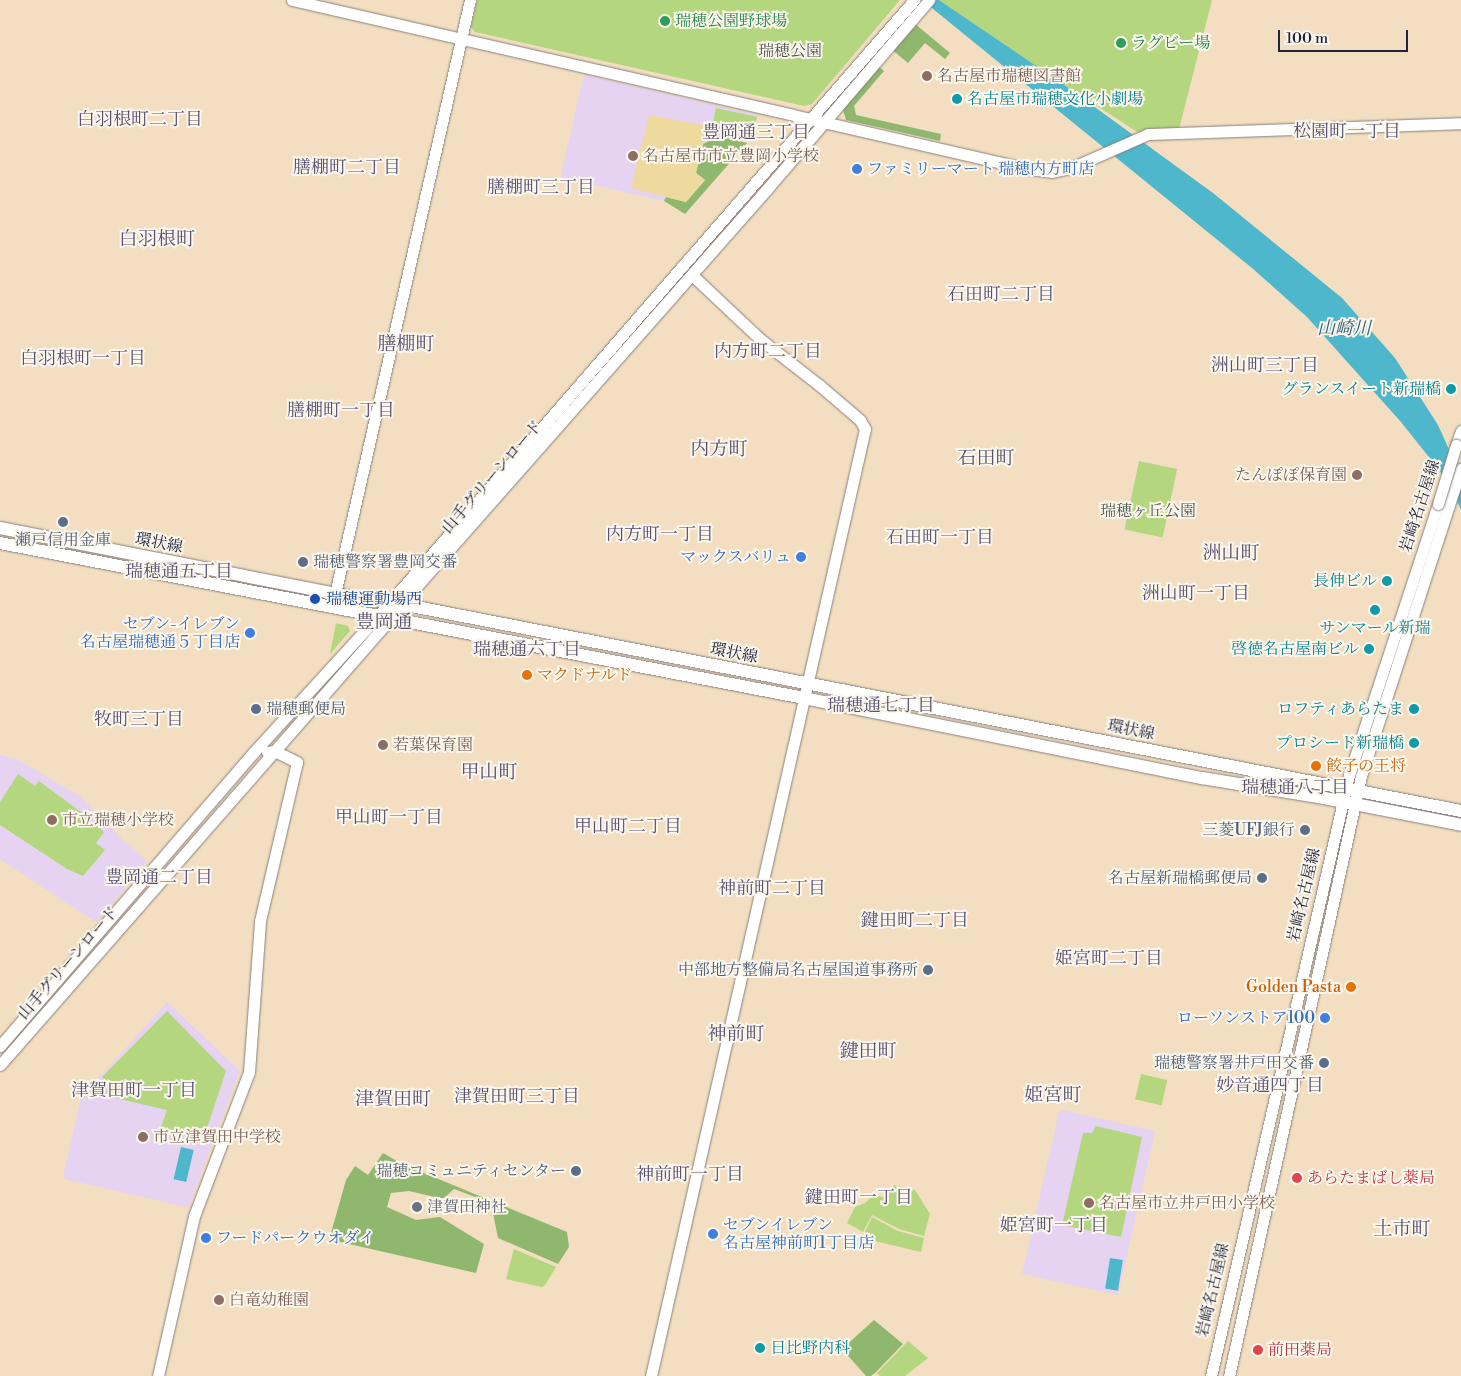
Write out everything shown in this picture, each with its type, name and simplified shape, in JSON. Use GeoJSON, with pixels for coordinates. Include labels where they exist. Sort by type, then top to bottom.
{"type":"FeatureCollection","features":[{"type":"Feature","properties":{"kind":"main road","name":"環状線"},"geometry":{"type":"LineString","coordinates":[[0,528],[807,684],[1350,796],[1461,825]]}},
{"type":"Feature","properties":{"kind":"main road","name":"環状線"},"geometry":{"type":"LineString","coordinates":[[0,543],[804,698],[1202,778],[1461,811]]}},
{"type":"Feature","properties":{"kind":"street"},"geometry":{"type":"LineString","coordinates":[[292,0],[1029,169],[1052,172],[1073,168],[1142,135],[1461,124]]}},
{"type":"Feature","properties":{"kind":"street"},"geometry":{"type":"LineString","coordinates":[[335,594],[470,0]]}},
{"type":"Feature","properties":{"kind":"street","name":"山手グリーンロード"},"geometry":{"type":"LineString","coordinates":[[0,1065],[274,751],[384,618],[388,602],[812,118],[913,6],[928,0]]}},
{"type":"Feature","properties":{"kind":"street","name":"山手グリーンロード"},"geometry":{"type":"LineString","coordinates":[[0,1046],[253,753],[384,618],[401,604],[692,275],[825,121],[913,6]]}},
{"type":"Feature","properties":{"kind":"street"},"geometry":{"type":"LineString","coordinates":[[651,1376],[865,429],[860,420],[760,339],[692,275]]}},
{"type":"Feature","properties":{"kind":"street","name":"岩崎名古屋線"},"geometry":{"type":"LineString","coordinates":[[1211,1376],[1350,796],[1461,431]]}},
{"type":"Feature","properties":{"kind":"street","name":"岩崎名古屋線"},"geometry":{"type":"LineString","coordinates":[[1229,1376],[1338,880],[1350,796],[1461,470]]}},
{"type":"Feature","properties":{"kind":"street"},"geometry":{"type":"LineString","coordinates":[[158,1376],[194,1216],[249,1072],[260,921],[296,762],[274,751],[253,753]]}},
{"type":"Feature","properties":{"kind":"shaded area","name":"名古屋市市立豊岡小学校"},"geometry":{"type":"Polygon","coordinates":[[[586,75],[758,115],[752,138],[709,128],[696,173],[664,201],[563,178],[561,175],[583,78],[586,75]]]}},
{"type":"Feature","properties":{"kind":"shaded area","name":"市立瑞穂小学校"},"geometry":{"type":"Polygon","coordinates":[[[0,755],[17,759],[81,797],[126,843],[146,860],[146,864],[97,921],[94,921],[0,859],[0,755]]]}},
{"type":"Feature","properties":{"kind":"shaded area","name":"市立津賀田中学校"},"geometry":{"type":"Polygon","coordinates":[[[167,1002],[240,1071],[189,1206],[186,1207],[65,1179],[63,1176],[81,1098],[167,1002]]]}},
{"type":"Feature","properties":{"kind":"shaded area","name":"名古屋市立井戸田小学校"},"geometry":{"type":"Polygon","coordinates":[[[1063,1110],[1155,1131],[1118,1295],[1022,1274],[1059,1112],[1063,1110]]]}},
{"type":"Feature","properties":{"kind":"green space","name":"瑞穂公園"},"geometry":{"type":"Polygon","coordinates":[[[477,0],[900,0],[812,104],[804,106],[475,32],[471,27],[477,0]]]}},
{"type":"Feature","properties":{"kind":"green space"},"geometry":{"type":"Polygon","coordinates":[[[939,0],[1212,0],[1178,133],[1142,135],[939,0]]]}},
{"type":"Feature","properties":{"kind":"green space"},"geometry":{"type":"Polygon","coordinates":[[[914,23],[950,53],[945,59],[925,43],[908,63],[891,49],[914,23]]]}},
{"type":"Feature","properties":{"kind":"green space"},"geometry":{"type":"Polygon","coordinates":[[[877,65],[884,71],[854,106],[856,115],[941,134],[940,141],[846,120],[842,106],[877,65]]]}},
{"type":"Feature","properties":{"kind":"green space"},"geometry":{"type":"Polygon","coordinates":[[[716,108],[757,117],[753,137],[712,129],[716,108]]]}},
{"type":"Feature","properties":{"kind":"green space"},"geometry":{"type":"Polygon","coordinates":[[[719,136],[747,143],[685,214],[664,201],[666,197],[686,202],[705,180],[696,173],[701,145],[719,136]]]}},
{"type":"Feature","properties":{"kind":"green space","name":"瑞穂ヶ丘公園"},"geometry":{"type":"Polygon","coordinates":[[[1139,461],[1177,469],[1163,538],[1124,529],[1139,461]]]}},
{"type":"Feature","properties":{"kind":"green space"},"geometry":{"type":"Polygon","coordinates":[[[336,623],[348,626],[350,631],[330,654],[336,623]]]}},
{"type":"Feature","properties":{"kind":"green space"},"geometry":{"type":"Polygon","coordinates":[[[18,774],[35,786],[39,781],[89,818],[104,832],[96,843],[105,850],[83,876],[67,869],[0,825],[0,802],[18,774]]]}},
{"type":"Feature","properties":{"kind":"green space"},"geometry":{"type":"Polygon","coordinates":[[[167,1011],[226,1071],[204,1137],[161,1127],[167,1110],[111,1097],[106,1092],[108,1083],[102,1077],[167,1011]]]}},
{"type":"Feature","properties":{"kind":"green space"},"geometry":{"type":"Polygon","coordinates":[[[1141,1074],[1167,1080],[1161,1105],[1135,1099],[1141,1074]]]}},
{"type":"Feature","properties":{"kind":"green space"},"geometry":{"type":"Polygon","coordinates":[[[1096,1126],[1142,1137],[1121,1237],[1062,1225],[1083,1133],[1092,1133],[1096,1126]]]}},
{"type":"Feature","properties":{"kind":"green space"},"geometry":{"type":"Polygon","coordinates":[[[383,1153],[402,1164],[567,1232],[569,1247],[558,1264],[498,1238],[491,1203],[454,1189],[443,1199],[409,1191],[391,1193],[387,1207],[416,1220],[440,1217],[484,1244],[476,1273],[336,1241],[331,1233],[346,1180],[355,1166],[368,1175],[383,1153]]]}},
{"type":"Feature","properties":{"kind":"green space"},"geometry":{"type":"Polygon","coordinates":[[[894,1185],[915,1190],[930,1214],[924,1236],[899,1229],[872,1215],[863,1232],[847,1223],[855,1207],[865,1203],[873,1195],[883,1197],[894,1185]]]}},
{"type":"Feature","properties":{"kind":"green space"},"geometry":{"type":"Polygon","coordinates":[[[872,1217],[898,1231],[924,1238],[921,1252],[862,1238],[872,1217]]]}},
{"type":"Feature","properties":{"kind":"green space"},"geometry":{"type":"Polygon","coordinates":[[[514,1249],[556,1267],[545,1285],[542,1287],[506,1279],[514,1249]]]}},
{"type":"Feature","properties":{"kind":"green space"},"geometry":{"type":"Polygon","coordinates":[[[874,1320],[903,1344],[876,1372],[871,1376],[866,1376],[842,1349],[874,1320]]]}},
{"type":"Feature","properties":{"kind":"green space"},"geometry":{"type":"Polygon","coordinates":[[[908,1341],[928,1358],[905,1376],[880,1376],[877,1373],[908,1341]]]}},
{"type":"Feature","properties":{"kind":"sand"},"geometry":{"type":"Polygon","coordinates":[[[649,115],[708,126],[696,173],[705,180],[686,202],[631,188],[649,115]]]}},
{"type":"Feature","properties":{"kind":"water","name":"山崎川"},"geometry":{"type":"Polygon","coordinates":[[[922,0],[939,0],[1063,84],[1213,193],[1342,298],[1395,358],[1438,425],[1461,476],[1461,509],[1440,471],[1401,422],[1307,317],[1252,268],[922,0]]]}},
{"type":"Feature","properties":{"kind":"water"},"geometry":{"type":"Polygon","coordinates":[[[181,1147],[194,1150],[186,1182],[174,1179],[181,1147]]]}},
{"type":"Feature","properties":{"kind":"water"},"geometry":{"type":"Polygon","coordinates":[[[1110,1258],[1123,1260],[1118,1291],[1105,1289],[1110,1258]]]}},
{"type":"Feature","properties":{"kind":"place","name":"瑞穂公園野球場"},"geometry":{"type":"Point","coordinates":[665,21]}},
{"type":"Feature","properties":{"kind":"place","name":"ラグビー場"},"geometry":{"type":"Point","coordinates":[1121,43]}},
{"type":"Feature","properties":{"kind":"place","name":"名古屋市瑞穂図書館"},"geometry":{"type":"Point","coordinates":[927,76]}},
{"type":"Feature","properties":{"kind":"place","name":"名古屋市瑞穂文化小劇場"},"geometry":{"type":"Point","coordinates":[957,99]}},
{"type":"Feature","properties":{"kind":"place","name":"名古屋市市立豊岡小学校"},"geometry":{"type":"Point","coordinates":[633,156]}},
{"type":"Feature","properties":{"kind":"place","name":"ファミリーマート 瑞穂内方町店"},"geometry":{"type":"Point","coordinates":[857,169]}},
{"type":"Feature","properties":{"kind":"place","name":"グランスイート新瑞橋"},"geometry":{"type":"Point","coordinates":[1451,389]}},
{"type":"Feature","properties":{"kind":"place","name":"たんぽぽ保育園"},"geometry":{"type":"Point","coordinates":[1357,475]}},
{"type":"Feature","properties":{"kind":"place","name":"瀬戸信用金庫"},"geometry":{"type":"Point","coordinates":[63,522]}},
{"type":"Feature","properties":{"kind":"place","name":"マックスバリュ"},"geometry":{"type":"Point","coordinates":[801,557]}},
{"type":"Feature","properties":{"kind":"place","name":"瑞穂警察署豊岡交番"},"geometry":{"type":"Point","coordinates":[303,562]}},
{"type":"Feature","properties":{"kind":"place","name":"長伸ビル"},"geometry":{"type":"Point","coordinates":[1387,581]}},
{"type":"Feature","properties":{"kind":"place","name":"瑞穂運動場西"},"geometry":{"type":"Point","coordinates":[315,599]}},
{"type":"Feature","properties":{"kind":"place","name":"サンマール新瑞"},"geometry":{"type":"Point","coordinates":[1375,610]}},
{"type":"Feature","properties":{"kind":"place","name":"セブン-イレブン 名古屋瑞穂通５丁目店"},"geometry":{"type":"Point","coordinates":[250,633]}},
{"type":"Feature","properties":{"kind":"place","name":"啓徳名古屋南ビル"},"geometry":{"type":"Point","coordinates":[1369,649]}},
{"type":"Feature","properties":{"kind":"place","name":"マクドナルド"},"geometry":{"type":"Point","coordinates":[527,675]}},
{"type":"Feature","properties":{"kind":"place","name":"瑞穂郵便局"},"geometry":{"type":"Point","coordinates":[256,709]}},
{"type":"Feature","properties":{"kind":"place","name":"ロフティあらたま"},"geometry":{"type":"Point","coordinates":[1414,709]}},
{"type":"Feature","properties":{"kind":"place","name":"プロシード新瑞橋"},"geometry":{"type":"Point","coordinates":[1414,743]}},
{"type":"Feature","properties":{"kind":"place","name":"若葉保育園"},"geometry":{"type":"Point","coordinates":[383,745]}},
{"type":"Feature","properties":{"kind":"place","name":"餃子の王将"},"geometry":{"type":"Point","coordinates":[1316,766]}},
{"type":"Feature","properties":{"kind":"place","name":"市立瑞穂小学校"},"geometry":{"type":"Point","coordinates":[52,820]}},
{"type":"Feature","properties":{"kind":"place","name":"三菱UFJ銀行"},"geometry":{"type":"Point","coordinates":[1305,830]}},
{"type":"Feature","properties":{"kind":"place","name":"名古屋新瑞橋郵便局"},"geometry":{"type":"Point","coordinates":[1262,878]}},
{"type":"Feature","properties":{"kind":"place","name":"中部地方整備局名古屋国道事務所"},"geometry":{"type":"Point","coordinates":[928,970]}},
{"type":"Feature","properties":{"kind":"place","name":"Golden Pasta"},"geometry":{"type":"Point","coordinates":[1351,987]}},
{"type":"Feature","properties":{"kind":"place","name":"ローソンストア100"},"geometry":{"type":"Point","coordinates":[1325,1018]}},
{"type":"Feature","properties":{"kind":"place","name":"瑞穂警察署井戸田交番"},"geometry":{"type":"Point","coordinates":[1324,1063]}},
{"type":"Feature","properties":{"kind":"place","name":"市立津賀田中学校"},"geometry":{"type":"Point","coordinates":[143,1137]}},
{"type":"Feature","properties":{"kind":"place","name":"瑞穂コミュニティセンター"},"geometry":{"type":"Point","coordinates":[576,1171]}},
{"type":"Feature","properties":{"kind":"place","name":"あらたまばし薬局"},"geometry":{"type":"Point","coordinates":[1297,1178]}},
{"type":"Feature","properties":{"kind":"place","name":"名古屋市立井戸田小学校"},"geometry":{"type":"Point","coordinates":[1089,1203]}},
{"type":"Feature","properties":{"kind":"place","name":"津賀田神社"},"geometry":{"type":"Point","coordinates":[417,1207]}},
{"type":"Feature","properties":{"kind":"place","name":"セブンイレブン 名古屋神前町1丁目店"},"geometry":{"type":"Point","coordinates":[713,1234]}},
{"type":"Feature","properties":{"kind":"place","name":"フードパークウオダイ"},"geometry":{"type":"Point","coordinates":[206,1238]}},
{"type":"Feature","properties":{"kind":"place","name":"白竜幼稚園"},"geometry":{"type":"Point","coordinates":[219,1300]}},
{"type":"Feature","properties":{"kind":"place","name":"日比野内科"},"geometry":{"type":"Point","coordinates":[760,1348]}},
{"type":"Feature","properties":{"kind":"place","name":"前田薬局"},"geometry":{"type":"Point","coordinates":[1258,1350]}},
{"type":"Feature","properties":{"kind":"district","name":"白羽根町二丁目"},"geometry":{"type":"Point","coordinates":[140,120]}},
{"type":"Feature","properties":{"kind":"district","name":"松園町一丁目"},"geometry":{"type":"Point","coordinates":[1347,132]}},
{"type":"Feature","properties":{"kind":"district","name":"豊岡通三丁目"},"geometry":{"type":"Point","coordinates":[756,133]}},
{"type":"Feature","properties":{"kind":"district","name":"膳棚町二丁目"},"geometry":{"type":"Point","coordinates":[347,168]}},
{"type":"Feature","properties":{"kind":"district","name":"膳棚町三丁目"},"geometry":{"type":"Point","coordinates":[541,188]}},
{"type":"Feature","properties":{"kind":"district","name":"白羽根町"},"geometry":{"type":"Point","coordinates":[157,240]}},
{"type":"Feature","properties":{"kind":"district","name":"石田町二丁目"},"geometry":{"type":"Point","coordinates":[1001,295]}},
{"type":"Feature","properties":{"kind":"district","name":"膳棚町"},"geometry":{"type":"Point","coordinates":[406,345]}},
{"type":"Feature","properties":{"kind":"district","name":"内方町二丁目"},"geometry":{"type":"Point","coordinates":[768,352]}},
{"type":"Feature","properties":{"kind":"district","name":"白羽根町一丁目"},"geometry":{"type":"Point","coordinates":[83,359]}},
{"type":"Feature","properties":{"kind":"district","name":"洲山町三丁目"},"geometry":{"type":"Point","coordinates":[1265,366]}},
{"type":"Feature","properties":{"kind":"district","name":"膳棚町一丁目"},"geometry":{"type":"Point","coordinates":[341,411]}},
{"type":"Feature","properties":{"kind":"district","name":"内方町"},"geometry":{"type":"Point","coordinates":[719,450]}},
{"type":"Feature","properties":{"kind":"district","name":"石田町"},"geometry":{"type":"Point","coordinates":[986,459]}},
{"type":"Feature","properties":{"kind":"district","name":"内方町一丁目"},"geometry":{"type":"Point","coordinates":[660,535]}},
{"type":"Feature","properties":{"kind":"district","name":"石田町一丁目"},"geometry":{"type":"Point","coordinates":[940,538]}},
{"type":"Feature","properties":{"kind":"district","name":"洲山町"},"geometry":{"type":"Point","coordinates":[1231,554]}},
{"type":"Feature","properties":{"kind":"district","name":"瑞穂通五丁目"},"geometry":{"type":"Point","coordinates":[179,572]}},
{"type":"Feature","properties":{"kind":"district","name":"洲山町一丁目"},"geometry":{"type":"Point","coordinates":[1196,594]}},
{"type":"Feature","properties":{"kind":"district","name":"豊岡通"},"geometry":{"type":"Point","coordinates":[384,623]}},
{"type":"Feature","properties":{"kind":"district","name":"瑞穂通六丁目"},"geometry":{"type":"Point","coordinates":[527,650]}},
{"type":"Feature","properties":{"kind":"district","name":"瑞穂通七丁目"},"geometry":{"type":"Point","coordinates":[881,706]}},
{"type":"Feature","properties":{"kind":"district","name":"牧町三丁目"},"geometry":{"type":"Point","coordinates":[139,720]}},
{"type":"Feature","properties":{"kind":"district","name":"甲山町"},"geometry":{"type":"Point","coordinates":[489,773]}},
{"type":"Feature","properties":{"kind":"district","name":"瑞穂通八丁目"},"geometry":{"type":"Point","coordinates":[1295,788]}},
{"type":"Feature","properties":{"kind":"district","name":"甲山町一丁目"},"geometry":{"type":"Point","coordinates":[389,818]}},
{"type":"Feature","properties":{"kind":"district","name":"甲山町二丁目"},"geometry":{"type":"Point","coordinates":[628,827]}},
{"type":"Feature","properties":{"kind":"district","name":"豊岡通二丁目"},"geometry":{"type":"Point","coordinates":[159,878]}},
{"type":"Feature","properties":{"kind":"district","name":"神前町二丁目"},"geometry":{"type":"Point","coordinates":[772,889]}},
{"type":"Feature","properties":{"kind":"district","name":"鍵田町二丁目"},"geometry":{"type":"Point","coordinates":[915,921]}},
{"type":"Feature","properties":{"kind":"district","name":"姫宮町二丁目"},"geometry":{"type":"Point","coordinates":[1109,959]}},
{"type":"Feature","properties":{"kind":"district","name":"神前町"},"geometry":{"type":"Point","coordinates":[736,1035]}},
{"type":"Feature","properties":{"kind":"district","name":"鍵田町"},"geometry":{"type":"Point","coordinates":[868,1052]}},
{"type":"Feature","properties":{"kind":"district","name":"妙音通四丁目"},"geometry":{"type":"Point","coordinates":[1270,1086]}},
{"type":"Feature","properties":{"kind":"district","name":"津賀田町一丁目"},"geometry":{"type":"Point","coordinates":[134,1091]}},
{"type":"Feature","properties":{"kind":"district","name":"姫宮町"},"geometry":{"type":"Point","coordinates":[1053,1096]}},
{"type":"Feature","properties":{"kind":"district","name":"津賀田町三丁目"},"geometry":{"type":"Point","coordinates":[517,1097]}},
{"type":"Feature","properties":{"kind":"district","name":"津賀田町"},"geometry":{"type":"Point","coordinates":[393,1100]}},
{"type":"Feature","properties":{"kind":"district","name":"神前町一丁目"},"geometry":{"type":"Point","coordinates":[690,1175]}},
{"type":"Feature","properties":{"kind":"district","name":"鍵田町一丁目"},"geometry":{"type":"Point","coordinates":[859,1198]}},
{"type":"Feature","properties":{"kind":"district","name":"姫宮町一丁目"},"geometry":{"type":"Point","coordinates":[1054,1226]}},
{"type":"Feature","properties":{"kind":"district","name":"土市町"},"geometry":{"type":"Point","coordinates":[1402,1230]}}]}
